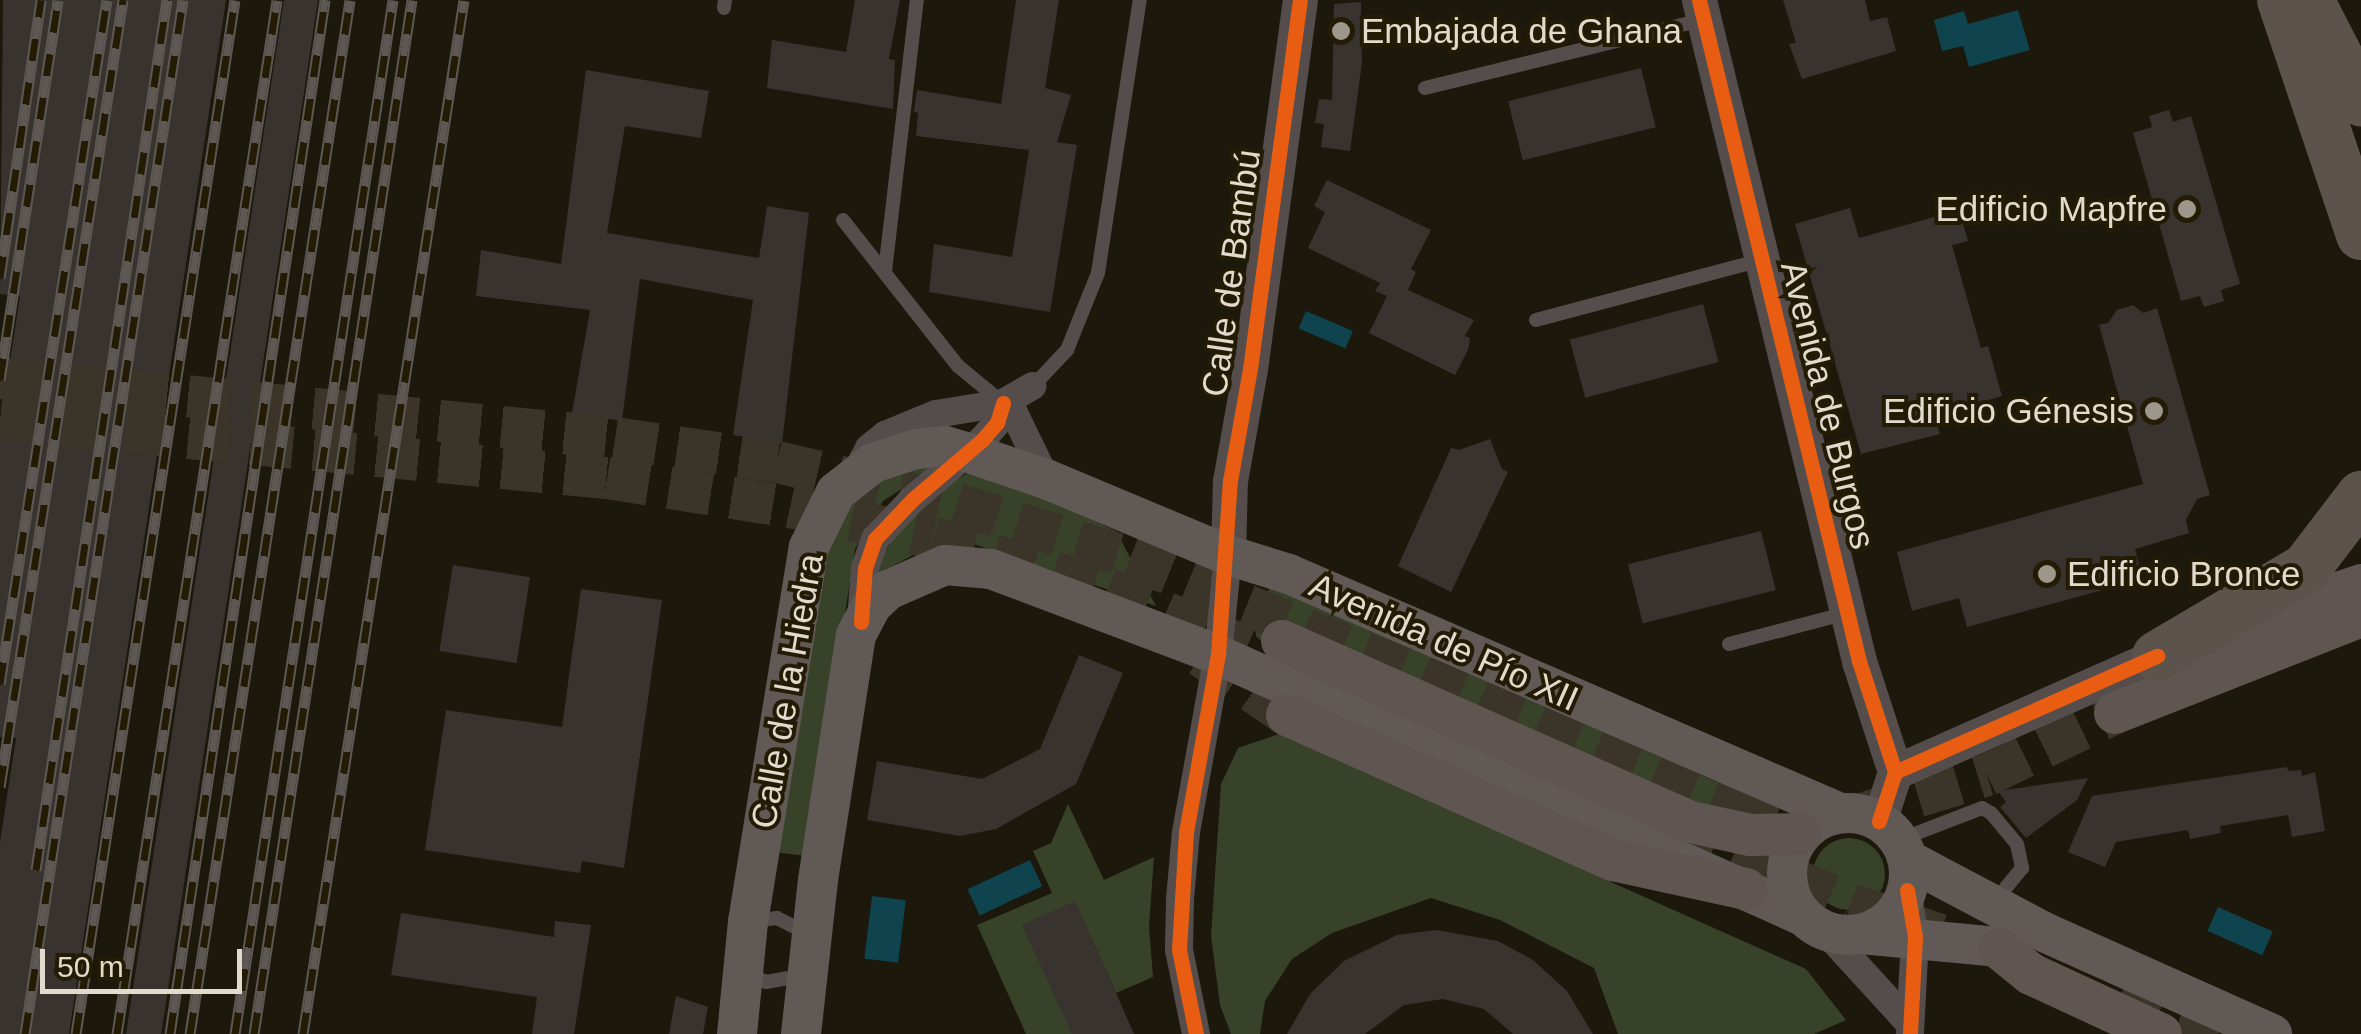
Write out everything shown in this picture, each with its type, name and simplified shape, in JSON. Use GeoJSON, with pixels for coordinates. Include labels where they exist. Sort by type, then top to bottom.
{"type":"FeatureCollection","features":[{"type":"Feature","properties":{"kind":"highway"},"geometry":{"type":"LineString","coordinates":[[2282,0],[2361,234]]}},
{"type":"Feature","properties":{"kind":"highway"},"geometry":{"type":"LineString","coordinates":[[2309,0],[2361,101]]}},
{"type":"Feature","properties":{"kind":"highway"},"geometry":{"type":"LineString","coordinates":[[2157,656],[2306,568],[2361,496]]}},
{"type":"Feature","properties":{"kind":"main road","name":"Calle de la Hiedra"},"geometry":{"type":"LineString","coordinates":[[741,1030],[741,970],[809,548],[836,492],[857,473],[916,449],[945,446],[1046,479]]}},
{"type":"Feature","properties":{"kind":"main road","name":"Avenida de Pío XII"},"geometry":{"type":"LineString","coordinates":[[1046,479],[1228,555],[1289,574],[1840,814]]}},
{"type":"Feature","properties":{"kind":"main road","name":"Calle de la Hiedra"},"geometry":{"type":"LineString","coordinates":[[801,1034],[822,854],[861,622],[872,605],[905,580],[929,569],[967,564],[992,569],[1218,655]]}},
{"type":"Feature","properties":{"kind":"main road"},"geometry":{"type":"LineString","coordinates":[[2157,656],[2361,585]]}},
{"type":"Feature","properties":{"kind":"main road"},"geometry":{"type":"LineString","coordinates":[[2116,713],[2361,616]]}},
{"type":"Feature","properties":{"kind":"main road"},"geometry":{"type":"LineString","coordinates":[[1282,641],[1690,822],[1750,835],[1800,834],[1840,814],[1991,905],[2272,1034]]}},
{"type":"Feature","properties":{"kind":"main road"},"geometry":{"type":"LineString","coordinates":[[1218,655],[1829,927],[1995,947],[2036,956],[2213,1034]]}},
{"type":"Feature","properties":{"kind":"main road"},"geometry":{"type":"LineString","coordinates":[[1287,715],[1613,860],[1746,889]]}},
{"type":"Feature","properties":{"kind":"main road"},"geometry":{"type":"LineString","coordinates":[[1800,834],[1788,858],[1786,878],[1829,927]]}},
{"type":"Feature","properties":{"kind":"main road"},"geometry":{"type":"LineString","coordinates":[[1829,927],[1890,918],[1899,853]]}},
{"type":"Feature","properties":{"kind":"main road"},"geometry":{"type":"LineString","coordinates":[[1995,947],[2031,974],[2161,1034]]}},
{"type":"Feature","properties":{"kind":"street","name":"Calle de Bambú"},"geometry":{"type":"LineString","coordinates":[[1228,555],[1230,481],[1250,370],[1300,0]]}},
{"type":"Feature","properties":{"kind":"street","name":"Avenida de Burgos"},"geometry":{"type":"LineString","coordinates":[[1701,10],[1848,613],[1895,772]]}},
{"type":"Feature","properties":{"kind":"street","name":"Calle de la Hiedra"},"geometry":{"type":"LineString","coordinates":[[857,473],[869,448],[885,435],[936,414],[1003,402],[1033,386]]}},
{"type":"Feature","properties":{"kind":"street","name":"Calle de la Hiedra"},"geometry":{"type":"LineString","coordinates":[[861,622],[865,568],[875,539],[913,498],[970,452],[997,423],[1003,402]]}},
{"type":"Feature","properties":{"kind":"street"},"geometry":{"type":"LineString","coordinates":[[1003,402],[1014,413],[1046,479]]}},
{"type":"Feature","properties":{"kind":"street"},"geometry":{"type":"LineString","coordinates":[[1196,1034],[1179,950],[1180,899],[1186,832],[1218,655],[1228,555]]}},
{"type":"Feature","properties":{"kind":"street"},"geometry":{"type":"LineString","coordinates":[[1910,1029],[1915,937],[1899,853],[1895,772],[2157,656]]}},
{"type":"Feature","properties":{"kind":"street"},"geometry":{"type":"LineString","coordinates":[[1829,927],[1910,1029]]}},
{"type":"Feature","properties":{"kind":"lane"},"geometry":{"type":"LineString","coordinates":[[885,271],[916,0]]}},
{"type":"Feature","properties":{"kind":"lane"},"geometry":{"type":"LineString","coordinates":[[1033,386],[1067,350],[1098,273],[1140,0]]}},
{"type":"Feature","properties":{"kind":"lane"},"geometry":{"type":"LineString","coordinates":[[1425,88],[1701,10]]}},
{"type":"Feature","properties":{"kind":"lane"},"geometry":{"type":"LineString","coordinates":[[842,220],[958,366],[1003,402]]}},
{"type":"Feature","properties":{"kind":"lane"},"geometry":{"type":"LineString","coordinates":[[1536,320],[1762,260]]}},
{"type":"Feature","properties":{"kind":"lane"},"geometry":{"type":"LineString","coordinates":[[1729,644],[1848,613]]}},
{"type":"Feature","properties":{"kind":"lane"},"geometry":{"type":"LineString","coordinates":[[1899,853],[1982,808],[1991,813],[2017,844],[2022,868],[1991,905]]}},
{"type":"Feature","properties":{"kind":"lane"},"geometry":{"type":"LineString","coordinates":[[741,970],[750,978],[777,983],[800,977],[811,955],[793,923],[777,918],[748,922]]}},
{"type":"Feature","properties":{"kind":"green space"},"geometry":{"type":"Polygon","coordinates":[[[908,466],[934,468],[883,501],[855,549],[807,856],[773,852],[816,574],[847,501],[908,466]]]}},
{"type":"Feature","properties":{"kind":"green space"},"geometry":{"type":"Polygon","coordinates":[[[989,472],[1116,531],[1156,606],[962,540],[921,551],[877,574],[887,541],[937,490],[968,473],[989,472]]]}},
{"type":"Feature","properties":{"kind":"green space"},"geometry":{"type":"Polygon","coordinates":[[[1272,586],[1747,795],[1751,805],[1741,815],[1714,818],[1270,649],[1256,636],[1255,606],[1272,586]]]}},
{"type":"Feature","properties":{"kind":"green space"},"geometry":{"type":"Polygon","coordinates":[[[1279,734],[1806,969],[1846,1020],[1814,1034],[1618,1034],[1594,968],[1500,920],[1431,898],[1332,933],[1292,959],[1265,1001],[1260,1034],[1231,1034],[1220,1005],[1211,936],[1221,784],[1238,748],[1279,734]]]}},
{"type":"Feature","properties":{"kind":"green space"},"geometry":{"type":"Polygon","coordinates":[[[1068,804],[1104,880],[1154,857],[1149,926],[1153,977],[1116,993],[1075,902],[1072,1034],[1026,1034],[977,925],[1052,893],[1033,851],[1051,843],[1068,804]]]}},
{"type":"Feature","properties":{"kind":"green space"},"geometry":{"type":"Polygon","coordinates":[[[1849,838],[1874,849],[1885,874],[1874,899],[1849,910],[1824,899],[1813,874],[1824,849],[1849,838]]]}},
{"type":"Feature","properties":{"kind":"water"},"geometry":{"type":"Polygon","coordinates":[[[2018,10],[2030,50],[1969,67],[1963,46],[1942,51],[1934,20],[1964,11],[1968,24],[2018,10]]]}},
{"type":"Feature","properties":{"kind":"water"},"geometry":{"type":"Polygon","coordinates":[[[1306,311],[1353,331],[1346,348],[1299,328],[1306,311]]]}},
{"type":"Feature","properties":{"kind":"water"},"geometry":{"type":"Polygon","coordinates":[[[1030,860],[1042,886],[980,915],[967,889],[1030,860]]]}},
{"type":"Feature","properties":{"kind":"water"},"geometry":{"type":"Polygon","coordinates":[[[872,896],[906,900],[898,963],[864,959],[872,896]]]}},
{"type":"Feature","properties":{"kind":"water"},"geometry":{"type":"Polygon","coordinates":[[[2218,907],[2273,931],[2262,955],[2207,931],[2218,907]]]}},
{"type":"Feature","properties":{"kind":"building"},"geometry":{"type":"Polygon","coordinates":[[[3,0],[226,0],[69,1034],[0,1034],[0,842],[16,738],[0,737],[0,426],[20,296],[0,294],[3,0]]]}},
{"type":"Feature","properties":{"kind":"building"},"geometry":{"type":"Polygon","coordinates":[[[284,0],[318,0],[163,1022],[161,1034],[126,1034],[284,0]]]}},
{"type":"Feature","properties":{"kind":"building"},"geometry":{"type":"Polygon","coordinates":[[[855,0],[900,0],[889,59],[895,60],[893,109],[767,88],[772,40],[846,52],[855,0]]]}},
{"type":"Feature","properties":{"kind":"building"},"geometry":{"type":"Polygon","coordinates":[[[1016,0],[1059,0],[1045,88],[1071,95],[1057,142],[1077,145],[1050,312],[929,292],[934,244],[1012,257],[1029,150],[916,136],[918,113],[914,112],[917,90],[1001,104],[1016,0]]]}},
{"type":"Feature","properties":{"kind":"building"},"geometry":{"type":"Polygon","coordinates":[[[1783,0],[1865,0],[1870,21],[1887,17],[1896,51],[1802,79],[1789,44],[1796,43],[1783,0]]]}},
{"type":"Feature","properties":{"kind":"building"},"geometry":{"type":"Polygon","coordinates":[[[1361,2],[1362,63],[1350,151],[1321,147],[1324,124],[1315,123],[1319,99],[1332,100],[1334,4],[1361,2]]]}},
{"type":"Feature","properties":{"kind":"building"},"geometry":{"type":"Polygon","coordinates":[[[1641,68],[1656,127],[1523,160],[1508,101],[1641,68]]]}},
{"type":"Feature","properties":{"kind":"building"},"geometry":{"type":"Polygon","coordinates":[[[586,70],[709,91],[701,138],[625,126],[607,233],[759,258],[767,206],[809,213],[782,443],[733,435],[753,300],[640,279],[622,421],[572,413],[590,310],[476,296],[481,250],[561,264],[586,70]]]}},
{"type":"Feature","properties":{"kind":"building","name":"Edificio Mapfre"},"geometry":{"type":"Polygon","coordinates":[[[2169,110],[2173,122],[2191,116],[2240,284],[2221,290],[2224,301],[2204,307],[2200,296],[2181,301],[2133,133],[2152,127],[2149,116],[2169,110]]]}},
{"type":"Feature","properties":{"kind":"building"},"geometry":{"type":"Polygon","coordinates":[[[1327,180],[1431,230],[1411,269],[1416,272],[1408,290],[1474,320],[1465,336],[1470,338],[1468,350],[1455,375],[1369,333],[1387,296],[1375,291],[1380,283],[1308,248],[1325,212],[1314,206],[1327,180]]]}},
{"type":"Feature","properties":{"kind":"building"},"geometry":{"type":"Polygon","coordinates":[[[1850,208],[1859,238],[1959,210],[1968,241],[1952,245],[1981,348],[1988,346],[2002,396],[1934,416],[1940,434],[1861,454],[1795,224],[1850,208]]]}},
{"type":"Feature","properties":{"kind":"building"},"geometry":{"type":"Polygon","coordinates":[[[1703,304],[1719,362],[1585,398],[1570,340],[1703,304]]]}},
{"type":"Feature","properties":{"kind":"building"},"geometry":{"type":"Polygon","coordinates":[[[2133,305],[2143,313],[2157,308],[2210,495],[2197,499],[2186,520],[2189,533],[2135,549],[2143,579],[1967,627],[1959,598],[1912,611],[1897,552],[2143,484],[2099,325],[2108,323],[2117,310],[2133,305]]]}},
{"type":"Feature","properties":{"kind":"building"},"geometry":{"type":"Polygon","coordinates":[[[1490,439],[1502,469],[1508,472],[1451,592],[1398,566],[1451,448],[1459,450],[1490,439]]]}},
{"type":"Feature","properties":{"kind":"building"},"geometry":{"type":"Polygon","coordinates":[[[1761,531],[1776,590],[1643,623],[1628,564],[1761,531]]]}},
{"type":"Feature","properties":{"kind":"building"},"geometry":{"type":"Polygon","coordinates":[[[453,565],[530,577],[516,663],[439,651],[453,565]]]}},
{"type":"Feature","properties":{"kind":"building"},"geometry":{"type":"Polygon","coordinates":[[[581,589],[662,600],[624,868],[582,861],[580,873],[425,850],[446,710],[562,727],[581,589]]]}},
{"type":"Feature","properties":{"kind":"building"},"geometry":{"type":"Polygon","coordinates":[[[1079,655],[1123,673],[1076,784],[996,829],[960,836],[867,820],[877,761],[982,779],[1040,749],[1079,655]]]}},
{"type":"Feature","properties":{"kind":"building"},"geometry":{"type":"Polygon","coordinates":[[[2287,767],[2288,771],[2301,770],[2302,776],[2315,772],[2325,831],[2292,837],[2288,815],[2220,826],[2221,833],[2190,839],[2188,830],[2116,842],[2105,867],[2068,852],[2092,796],[2287,767]]]}},
{"type":"Feature","properties":{"kind":"building"},"geometry":{"type":"Polygon","coordinates":[[[2088,778],[2077,800],[2026,838],[2000,807],[2006,802],[1998,791],[2088,778]]]}},
{"type":"Feature","properties":{"kind":"building"},"geometry":{"type":"Polygon","coordinates":[[[1075,901],[1134,1034],[1072,1034],[1022,925],[1075,901]]]}},
{"type":"Feature","properties":{"kind":"building"},"geometry":{"type":"Polygon","coordinates":[[[401,913],[554,937],[555,921],[591,925],[574,1034],[532,1034],[537,997],[391,975],[401,913]]]}},
{"type":"Feature","properties":{"kind":"building"},"geometry":{"type":"Polygon","coordinates":[[[1436,930],[1498,941],[1533,960],[1567,991],[1593,1034],[1513,1034],[1484,1009],[1443,999],[1404,1005],[1365,1034],[1287,1034],[1310,994],[1344,961],[1397,935],[1436,930]]]}},
{"type":"Feature","properties":{"kind":"building"},"geometry":{"type":"Polygon","coordinates":[[[676,996],[708,1007],[703,1034],[669,1034],[676,996]]]}},
{"type":"Feature","properties":{"kind":"tunnel"},"geometry":{"type":"LineString","coordinates":[[0,378],[615,438],[777,462],[957,504],[1130,558],[1737,804],[1858,815],[1987,775],[2115,713]]}},
{"type":"Feature","properties":{"kind":"tunnel"},"geometry":{"type":"LineString","coordinates":[[0,420],[607,478],[790,507],[933,538],[1108,588],[1247,647]]}},
{"type":"Feature","properties":{"kind":"tunnel"},"geometry":{"type":"LineString","coordinates":[[1201,656],[1287,715]]}},
{"type":"Feature","properties":{"kind":"tunnel"},"geometry":{"type":"LineString","coordinates":[[1676,829],[1851,904],[1940,935]]}},
{"type":"Feature","properties":{"kind":"tunnel"},"geometry":{"type":"LineString","coordinates":[[2120,998],[2222,1034]]}},
{"type":"Feature","properties":{"kind":"railway"},"geometry":{"type":"LineString","coordinates":[[0,278],[41,0]]}},
{"type":"Feature","properties":{"kind":"railway"},"geometry":{"type":"LineString","coordinates":[[0,380],[58,0]]}},
{"type":"Feature","properties":{"kind":"railway"},"geometry":{"type":"LineString","coordinates":[[0,684],[107,0]]}},
{"type":"Feature","properties":{"kind":"railway"},"geometry":{"type":"LineString","coordinates":[[0,787],[123,0]]}},
{"type":"Feature","properties":{"kind":"railway"},"geometry":{"type":"LineString","coordinates":[[36,870],[167,0]]}},
{"type":"Feature","properties":{"kind":"railway"},"geometry":{"type":"LineString","coordinates":[[25,1034],[183,0]]}},
{"type":"Feature","properties":{"kind":"railway"},"geometry":{"type":"LineString","coordinates":[[76,1034],[235,0]]}},
{"type":"Feature","properties":{"kind":"railway"},"geometry":{"type":"LineString","coordinates":[[117,1034],[277,0]]}},
{"type":"Feature","properties":{"kind":"railway"},"geometry":{"type":"LineString","coordinates":[[170,1034],[325,0]]}},
{"type":"Feature","properties":{"kind":"railway"},"geometry":{"type":"LineString","coordinates":[[190,1034],[350,0]]}},
{"type":"Feature","properties":{"kind":"railway"},"geometry":{"type":"LineString","coordinates":[[235,1034],[393,0]]}},
{"type":"Feature","properties":{"kind":"railway"},"geometry":{"type":"LineString","coordinates":[[254,1034],[412,0]]}},
{"type":"Feature","properties":{"kind":"railway"},"geometry":{"type":"LineString","coordinates":[[303,1034],[464,0]]}},
{"type":"Feature","properties":{"kind":"cycle path"},"geometry":{"type":"LineString","coordinates":[[1196,1034],[1179,950],[1186,832],[1218,655],[1230,481],[1250,369],[1300,0]]}},
{"type":"Feature","properties":{"kind":"cycle path"},"geometry":{"type":"LineString","coordinates":[[1699,0],[1859,661],[1895,772],[1879,821]]}},
{"type":"Feature","properties":{"kind":"cycle path"},"geometry":{"type":"LineString","coordinates":[[861,622],[865,568],[875,539],[913,499],[982,440],[997,423],[1003,403]]}},
{"type":"Feature","properties":{"kind":"cycle path"},"geometry":{"type":"LineString","coordinates":[[1895,772],[2157,656]]}},
{"type":"Feature","properties":{"kind":"cycle path"},"geometry":{"type":"LineString","coordinates":[[1907,890],[1915,937],[1910,1034]]}},
{"type":"Feature","properties":{"kind":"place","name":"Embajada de Ghana"},"geometry":{"type":"Point","coordinates":[1341,31]}},
{"type":"Feature","properties":{"kind":"place","name":"Edificio Mapfre"},"geometry":{"type":"Point","coordinates":[2187,209]}},
{"type":"Feature","properties":{"kind":"place","name":"Edificio Génesis"},"geometry":{"type":"Point","coordinates":[2154,411]}},
{"type":"Feature","properties":{"kind":"place","name":"Edificio Bronce"},"geometry":{"type":"Point","coordinates":[2047,574]}}]}
